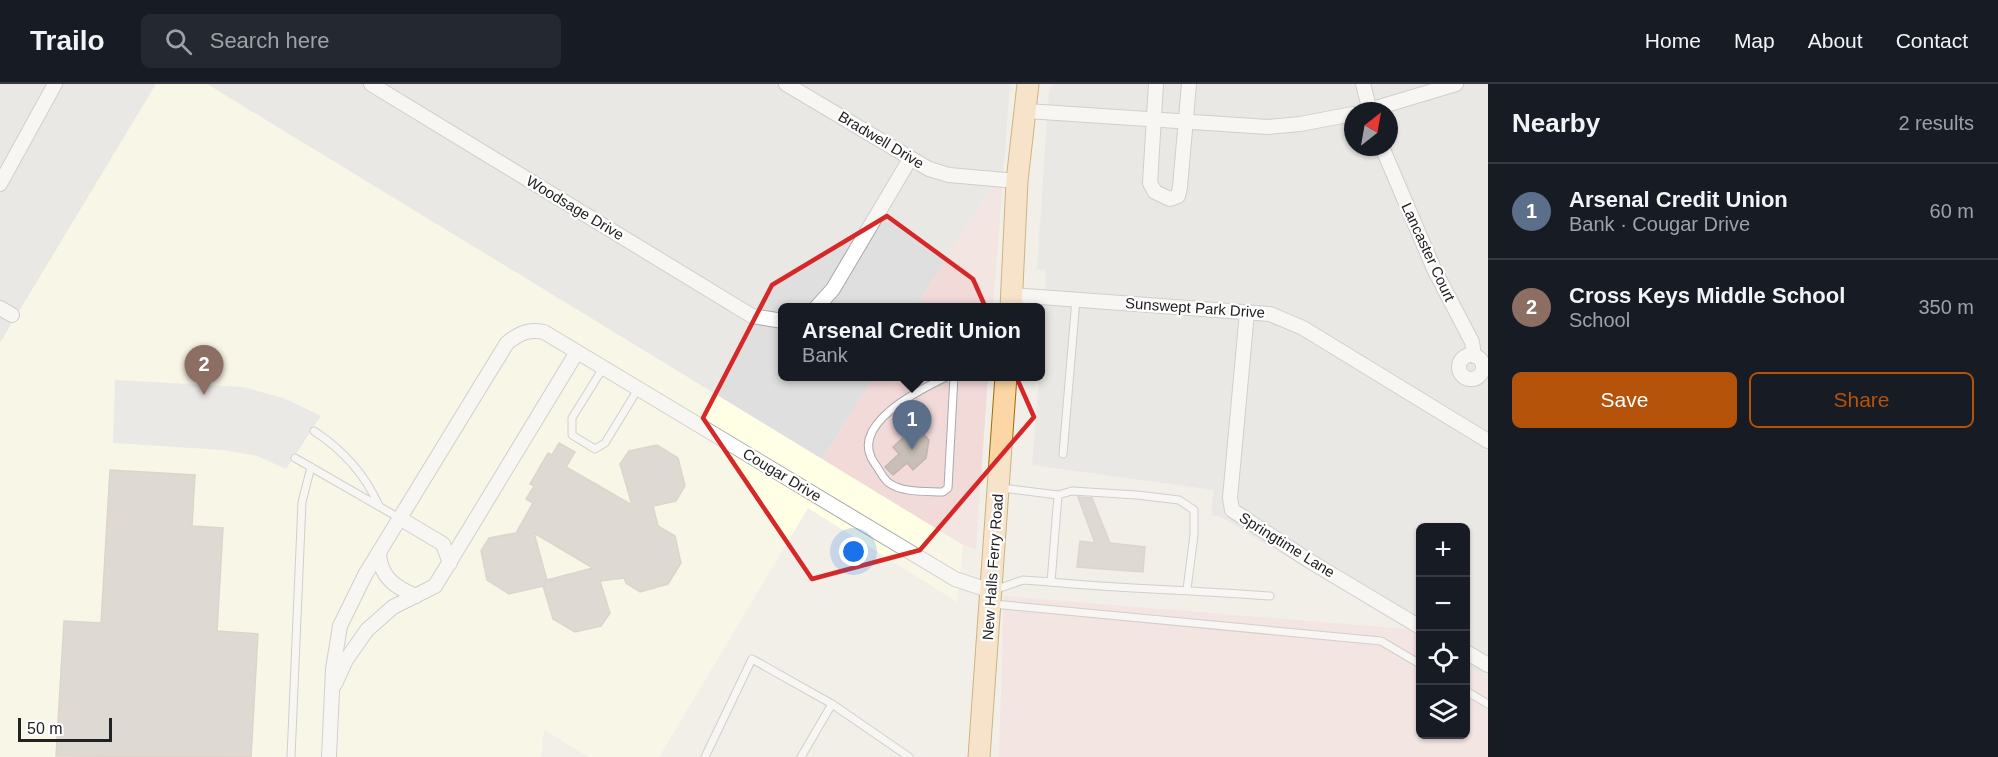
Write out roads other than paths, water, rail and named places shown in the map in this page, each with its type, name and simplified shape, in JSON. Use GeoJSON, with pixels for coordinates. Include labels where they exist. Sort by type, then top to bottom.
{"type":"FeatureCollection","features":[{"type":"Feature","properties":{"kind":"main road"},"geometry":{"type":"LineString","coordinates":[[1011,301],[1017,181],[1027,111],[1028,84]]}},
{"type":"Feature","properties":{"kind":"main road","name":"New Halls Ferry Road"},"geometry":{"type":"LineString","coordinates":[[979,757],[1006,381]]}},
{"type":"Feature","properties":{"kind":"street"},"geometry":{"type":"LineString","coordinates":[[0,184],[55,84]]}},
{"type":"Feature","properties":{"kind":"street","name":"Woodsage Drive"},"geometry":{"type":"LineString","coordinates":[[371,84],[752,316],[778,320]]}},
{"type":"Feature","properties":{"kind":"street","name":"Bradwell Drive"},"geometry":{"type":"LineString","coordinates":[[786,84],[910,159],[949,175],[1017,181]]}},
{"type":"Feature","properties":{"kind":"street"},"geometry":{"type":"LineString","coordinates":[[1156,84],[1150,183],[1155,192],[1170,199],[1178,196],[1180,187],[1189,84]]}},
{"type":"Feature","properties":{"kind":"street"},"geometry":{"type":"LineString","coordinates":[[1363,84],[1366,102]]}},
{"type":"Feature","properties":{"kind":"street"},"geometry":{"type":"LineString","coordinates":[[1397,102],[1456,84]]}},
{"type":"Feature","properties":{"kind":"street"},"geometry":{"type":"LineString","coordinates":[[1027,111],[1153,117],[1268,126],[1300,124],[1344,116]]}},
{"type":"Feature","properties":{"kind":"street","name":"Lancaster Court"},"geometry":{"type":"LineString","coordinates":[[1386,156],[1430,259],[1472,342],[1474,356]]}},
{"type":"Feature","properties":{"kind":"street"},"geometry":{"type":"LineString","coordinates":[[820,303],[833,289],[910,159]]}},
{"type":"Feature","properties":{"kind":"street","name":"Sunswept Park Drive"},"geometry":{"type":"LineString","coordinates":[[1011,301],[1076,299],[1270,314],[1287,319],[1488,441]]}},
{"type":"Feature","properties":{"kind":"street","name":"Springtime Lane"},"geometry":{"type":"LineString","coordinates":[[1247,312],[1230,498],[1232,510],[1308,560],[1416,625]]}},
{"type":"Feature","properties":{"kind":"street","name":"Cougar Drive"},"geometry":{"type":"LineString","coordinates":[[329,757],[336,646],[340,626],[355,593],[507,343],[522,332],[532,330],[544,332],[955,579],[991,598]]}},
{"type":"Feature","properties":{"kind":"street","name":"Cougar Drive"},"geometry":{"type":"LineString","coordinates":[[333,688],[346,660],[367,630],[393,607],[435,586],[577,352]]}},
{"type":"Feature","properties":{"kind":"street"},"geometry":{"type":"LineString","coordinates":[[401,519],[443,544],[450,563]]}},
{"type":"Feature","properties":{"kind":"street"},"geometry":{"type":"LineString","coordinates":[[379,554],[380,568],[385,576],[403,590],[416,596]]}},
{"type":"Feature","properties":{"kind":"street"},"geometry":{"type":"LineString","coordinates":[[1470,654],[1488,665]]}},
{"type":"Feature","properties":{"kind":"lane"},"geometry":{"type":"LineString","coordinates":[[1063,454],[1076,299]]}},
{"type":"Feature","properties":{"kind":"lane"},"geometry":{"type":"LineString","coordinates":[[603,368],[573,418],[572,435],[595,449],[605,443],[638,389]]}},
{"type":"Feature","properties":{"kind":"lane"},"geometry":{"type":"LineString","coordinates":[[938,381],[920,390],[876,425],[869,437],[868,455],[889,483],[908,489],[944,492],[948,488],[954,381]]}},
{"type":"Feature","properties":{"kind":"lane"},"geometry":{"type":"LineString","coordinates":[[314,431],[349,459],[371,486],[379,506]]}},
{"type":"Feature","properties":{"kind":"lane"},"geometry":{"type":"LineString","coordinates":[[295,458],[401,519]]}},
{"type":"Feature","properties":{"kind":"lane"},"geometry":{"type":"LineString","coordinates":[[291,757],[302,502],[311,467]]}},
{"type":"Feature","properties":{"kind":"lane"},"geometry":{"type":"LineString","coordinates":[[998,488],[1058,495],[1072,491],[1179,500],[1194,510],[1194,535],[1187,589]]}},
{"type":"Feature","properties":{"kind":"lane"},"geometry":{"type":"LineString","coordinates":[[1051,582],[1058,495]]}},
{"type":"Feature","properties":{"kind":"lane"},"geometry":{"type":"LineString","coordinates":[[991,598],[1023,580],[1123,589],[1187,589],[1270,596]]}},
{"type":"Feature","properties":{"kind":"lane"},"geometry":{"type":"LineString","coordinates":[[991,598],[1381,641],[1416,662]]}},
{"type":"Feature","properties":{"kind":"lane"},"geometry":{"type":"LineString","coordinates":[[705,757],[752,659],[824,700],[909,757]]}},
{"type":"Feature","properties":{"kind":"lane"},"geometry":{"type":"LineString","coordinates":[[1470,693],[1488,704]]}},
{"type":"Feature","properties":{"kind":"lane"},"geometry":{"type":"LineString","coordinates":[[801,757],[832,705]]}},
{"type":"Feature","properties":{"kind":"place","name":"Cross Keys Middle School"},"geometry":{"type":"Point","coordinates":[204,395]}},
{"type":"Feature","properties":{"kind":"place","name":"Arsenal Credit Union"},"geometry":{"type":"Point","coordinates":[912,450]}}]}
